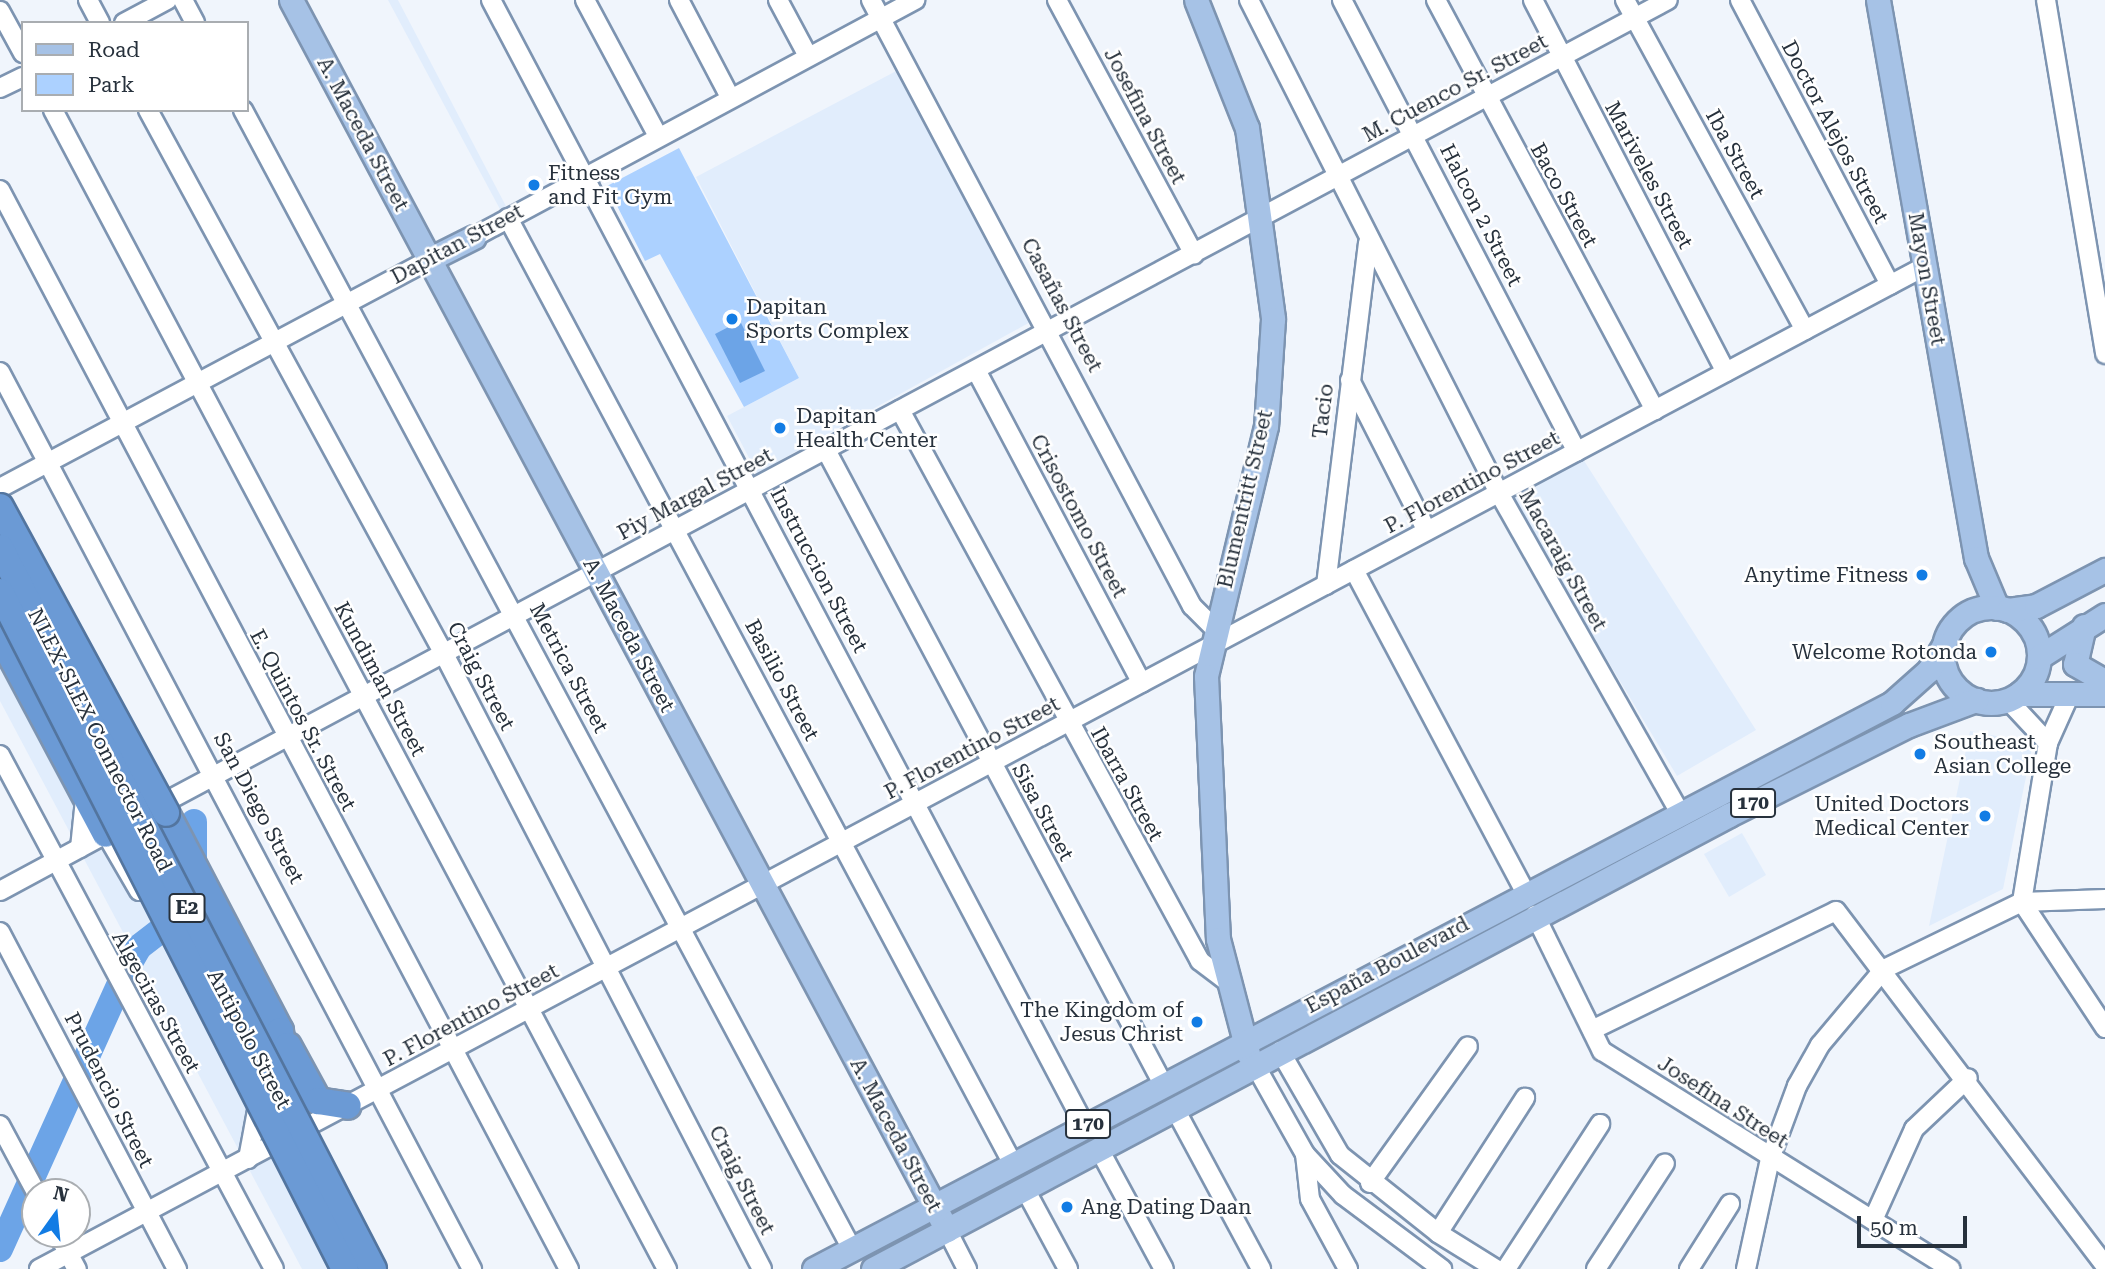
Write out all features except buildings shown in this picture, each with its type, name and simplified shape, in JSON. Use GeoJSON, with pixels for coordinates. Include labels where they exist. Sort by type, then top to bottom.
{"type":"FeatureCollection","features":[{"type":"Feature","properties":{"kind":"highway"},"geometry":{"type":"LineString","coordinates":[[0,507],[318,1101],[348,1106]]}},
{"type":"Feature","properties":{"kind":"highway","name":"NLEX-SLEX Connector Road"},"geometry":{"type":"LineString","coordinates":[[0,548],[374,1269]]}},
{"type":"Feature","properties":{"kind":"highway","name":"NLEX-SLEX Connector Road"},"geometry":{"type":"LineString","coordinates":[[0,592],[345,1269]]}},
{"type":"Feature","properties":{"kind":"highway"},"geometry":{"type":"LineString","coordinates":[[0,635],[106,834]]}},
{"type":"Feature","properties":{"kind":"highway"},"geometry":{"type":"LineString","coordinates":[[280,1031],[289,1099],[290,1137]]}},
{"type":"Feature","properties":{"kind":"main road","name":"A. Maceda Street"},"geometry":{"type":"LineString","coordinates":[[291,0],[947,1230]]}},
{"type":"Feature","properties":{"kind":"main road","name":"Blumentritt Street"},"geometry":{"type":"LineString","coordinates":[[1196,0],[1247,128],[1264,217],[1273,319],[1266,426],[1212,637],[1208,752],[1218,939],[1228,982],[1238,1006],[1242,1042],[1255,1065]]}},
{"type":"Feature","properties":{"kind":"main road","name":"Mayon Street"},"geometry":{"type":"LineString","coordinates":[[1878,0],[1976,558],[2002,609]]}},
{"type":"Feature","properties":{"kind":"main road","name":"Dapitan Street"},"geometry":{"type":"LineString","coordinates":[[430,258],[474,237]]}},
{"type":"Feature","properties":{"kind":"main road","name":"Mayon Street"},"geometry":{"type":"LineString","coordinates":[[1960,619],[1976,558]]}},
{"type":"Feature","properties":{"kind":"main road"},"geometry":{"type":"LineString","coordinates":[[1960,619],[2002,609],[2036,606],[2105,570]]}},
{"type":"Feature","properties":{"kind":"main road"},"geometry":{"type":"LineString","coordinates":[[2002,609],[2028,624],[2039,657]]}},
{"type":"Feature","properties":{"kind":"main road"},"geometry":{"type":"LineString","coordinates":[[2014,697],[2039,657],[2105,615]]}},
{"type":"Feature","properties":{"kind":"main road","name":"170"},"geometry":{"type":"LineString","coordinates":[[1944,645],[1960,619]]}},
{"type":"Feature","properties":{"kind":"main road"},"geometry":{"type":"LineString","coordinates":[[2084,626],[2075,664],[2105,681]]}},
{"type":"Feature","properties":{"kind":"main road","name":"España Boulevard"},"geometry":{"type":"LineString","coordinates":[[814,1269],[1679,811],[1892,703],[1921,679],[1944,645]]}},
{"type":"Feature","properties":{"kind":"main road"},"geometry":{"type":"LineString","coordinates":[[1944,645],[1950,678],[1976,700]]}},
{"type":"Feature","properties":{"kind":"main road"},"geometry":{"type":"LineString","coordinates":[[2014,697],[2105,694]]}},
{"type":"Feature","properties":{"kind":"main road","name":"170"},"geometry":{"type":"LineString","coordinates":[[1976,700],[2014,697]]}},
{"type":"Feature","properties":{"kind":"main road","name":"España Boulevard"},"geometry":{"type":"LineString","coordinates":[[873,1269],[1535,915],[1909,725],[1976,700]]}},
{"type":"Feature","properties":{"kind":"main road"},"geometry":{"type":"LineString","coordinates":[[1238,1006],[1269,1028],[1280,1051]]}},
{"type":"Feature","properties":{"kind":"street"},"geometry":{"type":"LineString","coordinates":[[88,0],[99,21]]}},
{"type":"Feature","properties":{"kind":"street"},"geometry":{"type":"LineString","coordinates":[[128,21],[167,0]]}},
{"type":"Feature","properties":{"kind":"street"},"geometry":{"type":"LineString","coordinates":[[183,0],[194,21]]}},
{"type":"Feature","properties":{"kind":"street","name":"Instruccion Street"},"geometry":{"type":"LineString","coordinates":[[491,0],[586,175],[1085,1126]]}},
{"type":"Feature","properties":{"kind":"street"},"geometry":{"type":"LineString","coordinates":[[585,0],[657,136]]}},
{"type":"Feature","properties":{"kind":"street"},"geometry":{"type":"LineString","coordinates":[[679,0],[730,97]]}},
{"type":"Feature","properties":{"kind":"street"},"geometry":{"type":"LineString","coordinates":[[778,0],[808,56]]}},
{"type":"Feature","properties":{"kind":"street","name":"Casañas Street"},"geometry":{"type":"LineString","coordinates":[[871,0],[1051,330],[1192,606],[1212,637]]}},
{"type":"Feature","properties":{"kind":"street","name":"Dapitan Street"},"geometry":{"type":"LineString","coordinates":[[474,237],[657,136],[915,0]]}},
{"type":"Feature","properties":{"kind":"street","name":"Josefina Street"},"geometry":{"type":"LineString","coordinates":[[1057,0],[1194,254]]}},
{"type":"Feature","properties":{"kind":"street","name":"Macaraig Street"},"geometry":{"type":"LineString","coordinates":[[1249,0],[1368,243],[1499,493],[1679,811]]}},
{"type":"Feature","properties":{"kind":"street","name":"Halcon 2 Street"},"geometry":{"type":"LineString","coordinates":[[1342,0],[1577,452]]}},
{"type":"Feature","properties":{"kind":"street","name":"Baco Street"},"geometry":{"type":"LineString","coordinates":[[1436,0],[1485,98],[1655,410]]}},
{"type":"Feature","properties":{"kind":"street","name":"Mariveles Street"},"geometry":{"type":"LineString","coordinates":[[1533,0],[1726,372]]}},
{"type":"Feature","properties":{"kind":"street","name":"Iba Street"},"geometry":{"type":"LineString","coordinates":[[1625,0],[1805,330]]}},
{"type":"Feature","properties":{"kind":"street","name":"M. Cuenco Sr. Street"},"geometry":{"type":"LineString","coordinates":[[1264,217],[1668,0]]}},
{"type":"Feature","properties":{"kind":"street","name":"Doctor Alejos Street"},"geometry":{"type":"LineString","coordinates":[[1740,0],[1889,285]]}},
{"type":"Feature","properties":{"kind":"street"},"geometry":{"type":"LineString","coordinates":[[2046,0],[2105,354]]}},
{"type":"Feature","properties":{"kind":"street"},"geometry":{"type":"LineString","coordinates":[[0,11],[21,49]]}},
{"type":"Feature","properties":{"kind":"street"},"geometry":{"type":"LineString","coordinates":[[0,88],[21,78]]}},
{"type":"Feature","properties":{"kind":"street","name":"Kundiman Street"},"geometry":{"type":"LineString","coordinates":[[54,112],[667,1269]]}},
{"type":"Feature","properties":{"kind":"street","name":"Craig Street"},"geometry":{"type":"LineString","coordinates":[[149,112],[444,654],[762,1269]]}},
{"type":"Feature","properties":{"kind":"street","name":"Metrica Street"},"geometry":{"type":"LineString","coordinates":[[244,112],[516,615],[852,1250]]}},
{"type":"Feature","properties":{"kind":"street","name":"E. Quintos Sr. Street"},"geometry":{"type":"LineString","coordinates":[[0,190],[123,421],[285,738],[455,1049],[569,1269]]}},
{"type":"Feature","properties":{"kind":"street","name":"Piy Margal Street"},"geometry":{"type":"LineString","coordinates":[[0,891],[1264,217]]}},
{"type":"Feature","properties":{"kind":"street","name":"Basilio Street"},"geometry":{"type":"LineString","coordinates":[[508,218],[677,530],[1013,1164]]}},
{"type":"Feature","properties":{"kind":"street","name":"Tacio"},"geometry":{"type":"LineString","coordinates":[[1326,585],[1368,243]]}},
{"type":"Feature","properties":{"kind":"street","name":"Dapitan Street"},"geometry":{"type":"LineString","coordinates":[[0,488],[430,258]]}},
{"type":"Feature","properties":{"kind":"street","name":"P. Florentino Street"},"geometry":{"type":"LineString","coordinates":[[39,1269],[73,1262],[146,1213],[1142,683],[1212,637],[1326,585],[1925,266]]}},
{"type":"Feature","properties":{"kind":"street","name":"Crisostomo Street"},"geometry":{"type":"LineString","coordinates":[[976,370],[1142,683]]}},
{"type":"Feature","properties":{"kind":"street","name":"San Diego Street"},"geometry":{"type":"LineString","coordinates":[[0,372],[217,775],[472,1269]]}},
{"type":"Feature","properties":{"kind":"street"},"geometry":{"type":"LineString","coordinates":[[1350,380],[1427,531]]}},
{"type":"Feature","properties":{"kind":"street","name":"Ibarra Street"},"geometry":{"type":"LineString","coordinates":[[900,411],[1067,723],[1200,961],[1228,982]]}},
{"type":"Feature","properties":{"kind":"street","name":"Sisa Street"},"geometry":{"type":"LineString","coordinates":[[826,450],[1163,1084]]}},
{"type":"Feature","properties":{"kind":"street"},"geometry":{"type":"LineString","coordinates":[[1354,570],[1525,892]]}},
{"type":"Feature","properties":{"kind":"street"},"geometry":{"type":"LineString","coordinates":[[2070,694],[2048,743],[2027,842],[2022,902],[2105,1028]]}},
{"type":"Feature","properties":{"kind":"street"},"geometry":{"type":"LineString","coordinates":[[2014,697],[2048,743]]}},
{"type":"Feature","properties":{"kind":"street","name":"Algeciras Street"},"geometry":{"type":"LineString","coordinates":[[0,755],[274,1269]]}},
{"type":"Feature","properties":{"kind":"street"},"geometry":{"type":"LineString","coordinates":[[80,848],[85,794]]}},
{"type":"Feature","properties":{"kind":"street","name":"Antipolo Street"},"geometry":{"type":"LineString","coordinates":[[106,834],[173,946],[258,1105],[290,1137],[374,1269]]}},
{"type":"Feature","properties":{"kind":"street"},"geometry":{"type":"LineString","coordinates":[[1746,1269],[1770,1159],[1820,1045],[1884,969],[2022,902],[2105,899]]}},
{"type":"Feature","properties":{"kind":"street"},"geometry":{"type":"LineString","coordinates":[[1592,1030],[1829,911],[1841,914],[1968,1078],[2105,1265]]}},
{"type":"Feature","properties":{"kind":"street","name":"Josefina Street"},"geometry":{"type":"LineString","coordinates":[[1535,915],[1602,1051],[1770,1159],[1951,1269]]}},
{"type":"Feature","properties":{"kind":"street","name":"Prudencio Street"},"geometry":{"type":"LineString","coordinates":[[0,932],[177,1269]]}},
{"type":"Feature","properties":{"kind":"street"},"geometry":{"type":"LineString","coordinates":[[1370,1183],[1468,1046]]}},
{"type":"Feature","properties":{"kind":"street"},"geometry":{"type":"LineString","coordinates":[[1280,1051],[1328,1140],[1370,1183],[1438,1233],[1496,1269]]}},
{"type":"Feature","properties":{"kind":"street","name":"Blumentritt Street"},"geometry":{"type":"LineString","coordinates":[[1255,1065],[1305,1154],[1343,1195],[1441,1269]]}},
{"type":"Feature","properties":{"kind":"street"},"geometry":{"type":"LineString","coordinates":[[1873,1220],[1914,1129],[1968,1078]]}},
{"type":"Feature","properties":{"kind":"street"},"geometry":{"type":"LineString","coordinates":[[1438,1233],[1525,1098]]}},
{"type":"Feature","properties":{"kind":"street"},"geometry":{"type":"LineString","coordinates":[[248,1159],[258,1105]]}},
{"type":"Feature","properties":{"kind":"street"},"geometry":{"type":"LineString","coordinates":[[1175,1109],[1261,1269]]}},
{"type":"Feature","properties":{"kind":"street"},"geometry":{"type":"LineString","coordinates":[[1506,1269],[1600,1124]]}},
{"type":"Feature","properties":{"kind":"street"},"geometry":{"type":"LineString","coordinates":[[0,1125],[29,1178]]}},
{"type":"Feature","properties":{"kind":"street","name":"Antipolo Street"},"geometry":{"type":"LineString","coordinates":[[290,1137],[345,1269]]}},
{"type":"Feature","properties":{"kind":"street"},"geometry":{"type":"LineString","coordinates":[[1099,1149],[1164,1269]]}},
{"type":"Feature","properties":{"kind":"street"},"geometry":{"type":"LineString","coordinates":[[1305,1154],[1310,1199],[1348,1269]]}},
{"type":"Feature","properties":{"kind":"street"},"geometry":{"type":"LineString","coordinates":[[1596,1269],[1665,1164]]}},
{"type":"Feature","properties":{"kind":"street"},"geometry":{"type":"LineString","coordinates":[[1025,1189],[1068,1269]]}},
{"type":"Feature","properties":{"kind":"street"},"geometry":{"type":"LineString","coordinates":[[1689,1269],[1730,1204]]}},
{"type":"Feature","properties":{"kind":"street","name":"A. Maceda Street"},"geometry":{"type":"LineString","coordinates":[[947,1230],[967,1269]]}},
{"type":"Feature","properties":{"kind":"shaded area"},"geometry":{"type":"Polygon","coordinates":[[[388,0],[398,0],[508,210],[502,213],[388,0]]]}},
{"type":"Feature","properties":{"kind":"shaded area"},"geometry":{"type":"Polygon","coordinates":[[[900,69],[1034,320],[757,473],[727,416],[799,378],[696,177],[900,69]]]}},
{"type":"Feature","properties":{"kind":"shaded area"},"geometry":{"type":"Polygon","coordinates":[[[740,321],[765,371],[740,383],[715,334],[740,321]]]}},
{"type":"Feature","properties":{"kind":"shaded area"},"geometry":{"type":"Polygon","coordinates":[[[1581,456],[1756,730],[1677,776],[1507,493],[1581,456]]]}},
{"type":"Feature","properties":{"kind":"shaded area"},"geometry":{"type":"Polygon","coordinates":[[[0,632],[339,1269],[302,1269],[0,701],[0,632]]]}},
{"type":"Feature","properties":{"kind":"shaded area","name":"United Doctors Medical Center"},"geometry":{"type":"Polygon","coordinates":[[[1970,731],[2033,743],[2003,889],[1929,926],[1970,731]]]}},
{"type":"Feature","properties":{"kind":"shaded area"},"geometry":{"type":"Polygon","coordinates":[[[1742,833],[1766,875],[1729,897],[1704,854],[1742,833]]]}},
{"type":"Feature","properties":{"kind":"green space","name":"Dapitan Sports Complex"},"geometry":{"type":"Polygon","coordinates":[[[679,148],[799,378],[744,407],[660,254],[645,261],[607,186],[679,148]]]}},
{"type":"Feature","properties":{"kind":"waterway"},"geometry":{"type":"LineString","coordinates":[[194,822],[194,873]]}},
{"type":"Feature","properties":{"kind":"waterway"},"geometry":{"type":"LineString","coordinates":[[0,1249],[128,966],[139,947],[187,910]]}},
{"type":"Feature","properties":{"kind":"place","name":"Fitness and Fit Gym"},"geometry":{"type":"Point","coordinates":[534,185]}},
{"type":"Feature","properties":{"kind":"place","name":"Dapitan Sports Complex"},"geometry":{"type":"Point","coordinates":[732,319]}},
{"type":"Feature","properties":{"kind":"place","name":"Dapitan Health Center"},"geometry":{"type":"Point","coordinates":[780,428]}},
{"type":"Feature","properties":{"kind":"place","name":"Anytime Fitness"},"geometry":{"type":"Point","coordinates":[1922,575]}},
{"type":"Feature","properties":{"kind":"place","name":"Welcome Rotonda"},"geometry":{"type":"Point","coordinates":[1991,652]}},
{"type":"Feature","properties":{"kind":"place","name":"Southeast Asian College"},"geometry":{"type":"Point","coordinates":[1920,754]}},
{"type":"Feature","properties":{"kind":"place","name":"United Doctors Medical Center"},"geometry":{"type":"Point","coordinates":[1985,816]}},
{"type":"Feature","properties":{"kind":"place","name":"The Kingdom of Jesus Christ"},"geometry":{"type":"Point","coordinates":[1197,1022]}},
{"type":"Feature","properties":{"kind":"place","name":"Ang Dating Daan"},"geometry":{"type":"Point","coordinates":[1067,1207]}}]}
